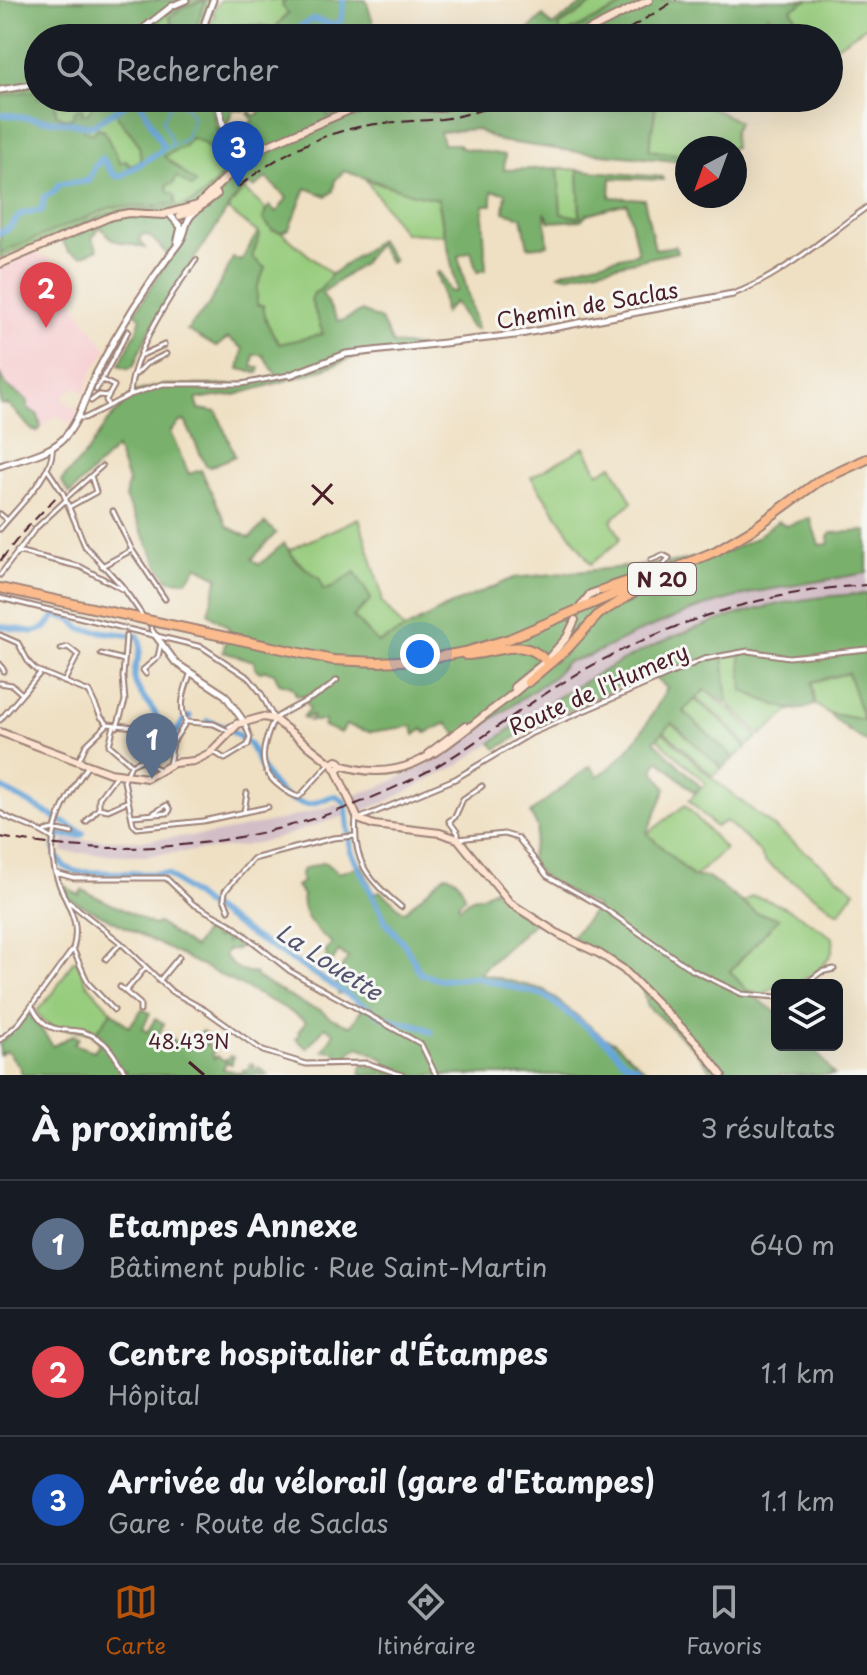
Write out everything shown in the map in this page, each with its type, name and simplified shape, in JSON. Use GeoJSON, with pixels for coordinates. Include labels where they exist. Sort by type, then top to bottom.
{"type":"FeatureCollection","features":[{"type":"Feature","properties":{"kind":"main road"},"geometry":{"type":"LineString","coordinates":[[601,24],[649,0]]}},
{"type":"Feature","properties":{"kind":"main road"},"geometry":{"type":"LineString","coordinates":[[0,263],[117,214],[178,217],[197,208],[259,149],[349,112]]}},
{"type":"Feature","properties":{"kind":"main road","name":"N 20"},"geometry":{"type":"LineString","coordinates":[[0,590],[310,656],[398,662],[441,657],[509,639],[686,565],[743,536],[819,481],[867,461]]}},
{"type":"Feature","properties":{"kind":"main road","name":"N 20"},"geometry":{"type":"LineString","coordinates":[[0,590],[333,663],[399,665],[465,655],[509,642],[639,589],[736,545],[822,485],[867,461]]}},
{"type":"Feature","properties":{"kind":"main road"},"geometry":{"type":"LineString","coordinates":[[582,603],[602,590],[686,565]]}},
{"type":"Feature","properties":{"kind":"main road"},"geometry":{"type":"LineString","coordinates":[[335,766],[381,772],[406,767],[424,759],[528,682],[567,649],[599,614],[639,589]]}},
{"type":"Feature","properties":{"kind":"main road"},"geometry":{"type":"LineString","coordinates":[[528,682],[567,637],[575,620]]}},
{"type":"Feature","properties":{"kind":"main road"},"geometry":{"type":"LineString","coordinates":[[465,655],[484,654],[519,645],[546,661]]}},
{"type":"Feature","properties":{"kind":"main road"},"geometry":{"type":"LineString","coordinates":[[435,751],[546,661]]}},
{"type":"Feature","properties":{"kind":"main road"},"geometry":{"type":"LineString","coordinates":[[0,732],[89,764],[147,778],[169,765],[197,760],[213,751],[242,721],[263,717],[274,719],[335,766],[357,818],[374,825],[440,833],[458,839],[510,903],[560,935],[623,969],[696,1042],[722,1075]]}},
{"type":"Feature","properties":{"kind":"street"},"geometry":{"type":"LineString","coordinates":[[149,24],[172,6],[186,0]]}},
{"type":"Feature","properties":{"kind":"street"},"geometry":{"type":"LineString","coordinates":[[205,24],[213,0]]}},
{"type":"Feature","properties":{"kind":"street"},"geometry":{"type":"LineString","coordinates":[[0,90],[24,86]]}},
{"type":"Feature","properties":{"kind":"street"},"geometry":{"type":"LineString","coordinates":[[220,112],[234,172]]}},
{"type":"Feature","properties":{"kind":"street","name":"Chemin de Saclas"},"geometry":{"type":"LineString","coordinates":[[290,375],[346,354],[515,335],[733,294],[774,274],[867,207]]}},
{"type":"Feature","properties":{"kind":"street"},"geometry":{"type":"LineString","coordinates":[[0,466],[52,447],[64,438],[78,418],[97,371],[176,248],[180,232],[178,217],[197,208]]}},
{"type":"Feature","properties":{"kind":"street"},"geometry":{"type":"LineString","coordinates":[[130,395],[142,355],[170,296],[196,260]]}},
{"type":"Feature","properties":{"kind":"street"},"geometry":{"type":"LineString","coordinates":[[126,330],[134,335]]}},
{"type":"Feature","properties":{"kind":"street"},"geometry":{"type":"LineString","coordinates":[[96,390],[126,330]]}},
{"type":"Feature","properties":{"kind":"street"},"geometry":{"type":"LineString","coordinates":[[142,355],[164,345]]}},
{"type":"Feature","properties":{"kind":"street"},"geometry":{"type":"LineString","coordinates":[[135,375],[146,364],[166,354]]}},
{"type":"Feature","properties":{"kind":"street"},"geometry":{"type":"LineString","coordinates":[[78,418],[85,418],[130,395],[171,383],[242,384],[290,375]]}},
{"type":"Feature","properties":{"kind":"street"},"geometry":{"type":"LineString","coordinates":[[101,379],[114,386],[108,396],[108,406]]}},
{"type":"Feature","properties":{"kind":"street"},"geometry":{"type":"LineString","coordinates":[[91,401],[99,395],[108,396]]}},
{"type":"Feature","properties":{"kind":"street"},"geometry":{"type":"LineString","coordinates":[[0,529],[47,469],[53,455],[52,447]]}},
{"type":"Feature","properties":{"kind":"street"},"geometry":{"type":"LineString","coordinates":[[0,575],[17,551],[102,466]]}},
{"type":"Feature","properties":{"kind":"street"},"geometry":{"type":"LineString","coordinates":[[47,469],[66,499],[85,546],[125,590],[144,617]]}},
{"type":"Feature","properties":{"kind":"street"},"geometry":{"type":"LineString","coordinates":[[69,507],[97,491],[91,476]]}},
{"type":"Feature","properties":{"kind":"street"},"geometry":{"type":"LineString","coordinates":[[113,511],[132,550],[165,599]]}},
{"type":"Feature","properties":{"kind":"street"},"geometry":{"type":"LineString","coordinates":[[0,514],[7,520]]}},
{"type":"Feature","properties":{"kind":"street"},"geometry":{"type":"LineString","coordinates":[[102,566],[132,550]]}},
{"type":"Feature","properties":{"kind":"street"},"geometry":{"type":"LineString","coordinates":[[17,551],[81,567],[125,590]]}},
{"type":"Feature","properties":{"kind":"street"},"geometry":{"type":"LineString","coordinates":[[602,590],[605,585],[664,564],[669,558],[663,555],[651,560]]}},
{"type":"Feature","properties":{"kind":"street"},"geometry":{"type":"LineString","coordinates":[[111,582],[114,577]]}},
{"type":"Feature","properties":{"kind":"street"},"geometry":{"type":"LineString","coordinates":[[0,598],[202,647],[243,674],[261,693],[274,719]]}},
{"type":"Feature","properties":{"kind":"street"},"geometry":{"type":"LineString","coordinates":[[151,628],[176,663],[225,695],[242,721],[249,743],[225,759],[213,751]]}},
{"type":"Feature","properties":{"kind":"street"},"geometry":{"type":"LineString","coordinates":[[0,635],[18,643],[29,663],[41,672],[89,692],[101,717],[108,724],[144,728],[173,742]]}},
{"type":"Feature","properties":{"kind":"street"},"geometry":{"type":"LineString","coordinates":[[126,636],[125,701],[109,745],[131,765]]}},
{"type":"Feature","properties":{"kind":"street"},"geometry":{"type":"LineString","coordinates":[[146,674],[143,670],[158,657],[161,643]]}},
{"type":"Feature","properties":{"kind":"street"},"geometry":{"type":"LineString","coordinates":[[61,649],[68,647],[78,655],[64,682]]}},
{"type":"Feature","properties":{"kind":"street","name":"Route de l'Humery"},"geometry":{"type":"LineString","coordinates":[[357,818],[455,779],[532,733],[704,659],[748,651],[789,657],[867,649]]}},
{"type":"Feature","properties":{"kind":"street"},"geometry":{"type":"LineString","coordinates":[[101,654],[124,660]]}},
{"type":"Feature","properties":{"kind":"street"},"geometry":{"type":"LineString","coordinates":[[0,664],[4,671]]}},
{"type":"Feature","properties":{"kind":"street"},"geometry":{"type":"LineString","coordinates":[[0,720],[41,672]]}},
{"type":"Feature","properties":{"kind":"street"},"geometry":{"type":"LineString","coordinates":[[169,765],[173,742],[185,720],[182,697],[191,672]]}},
{"type":"Feature","properties":{"kind":"street"},"geometry":{"type":"LineString","coordinates":[[335,766],[299,797],[295,797],[270,779],[262,759],[274,719],[324,693],[337,680]]}},
{"type":"Feature","properties":{"kind":"street"},"geometry":{"type":"LineString","coordinates":[[0,683],[12,685],[21,693]]}},
{"type":"Feature","properties":{"kind":"street"},"geometry":{"type":"LineString","coordinates":[[185,720],[231,730]]}},
{"type":"Feature","properties":{"kind":"street"},"geometry":{"type":"LineString","coordinates":[[79,760],[86,745],[108,724]]}},
{"type":"Feature","properties":{"kind":"street"},"geometry":{"type":"LineString","coordinates":[[86,822],[99,808],[99,798],[131,765],[142,760],[155,734]]}},
{"type":"Feature","properties":{"kind":"street"},"geometry":{"type":"LineString","coordinates":[[142,760],[161,771]]}},
{"type":"Feature","properties":{"kind":"street"},"geometry":{"type":"LineString","coordinates":[[89,764],[67,795],[53,839],[52,859],[63,894],[69,902],[121,943],[179,997],[211,1014],[251,1045],[272,1055],[306,1064],[367,1063],[402,1075]]}},
{"type":"Feature","properties":{"kind":"street"},"geometry":{"type":"LineString","coordinates":[[121,774],[135,828],[203,821],[268,807]]}},
{"type":"Feature","properties":{"kind":"street"},"geometry":{"type":"LineString","coordinates":[[482,786],[463,799],[455,817],[449,821],[458,833],[458,839],[504,834],[518,838],[547,876],[601,906],[692,970],[742,994],[771,996]]}},
{"type":"Feature","properties":{"kind":"street"},"geometry":{"type":"LineString","coordinates":[[244,812],[247,793]]}},
{"type":"Feature","properties":{"kind":"street"},"geometry":{"type":"LineString","coordinates":[[99,808],[108,810],[128,801]]}},
{"type":"Feature","properties":{"kind":"street"},"geometry":{"type":"LineString","coordinates":[[0,813],[41,830],[53,839]]}},
{"type":"Feature","properties":{"kind":"street"},"geometry":{"type":"LineString","coordinates":[[131,816],[152,814]]}},
{"type":"Feature","properties":{"kind":"street"},"geometry":{"type":"LineString","coordinates":[[357,818],[351,836],[357,854],[375,885],[401,907]]}},
{"type":"Feature","properties":{"kind":"street"},"geometry":{"type":"LineString","coordinates":[[41,830],[72,833]]}},
{"type":"Feature","properties":{"kind":"street"},"geometry":{"type":"LineString","coordinates":[[229,910],[224,899],[225,891],[253,859],[351,836]]}},
{"type":"Feature","properties":{"kind":"street"},"geometry":{"type":"LineString","coordinates":[[57,873],[97,879],[166,878],[193,904],[222,919],[290,971],[421,1044],[436,1075]]}},
{"type":"Feature","properties":{"kind":"street"},"geometry":{"type":"LineString","coordinates":[[0,1040],[31,1007],[73,949],[76,932],[69,902]]}},
{"type":"Feature","properties":{"kind":"street"},"geometry":{"type":"LineString","coordinates":[[106,959],[121,943]]}},
{"type":"Feature","properties":{"kind":"street"},"geometry":{"type":"LineString","coordinates":[[73,949],[88,983],[114,1010]]}},
{"type":"Feature","properties":{"kind":"street"},"geometry":{"type":"LineString","coordinates":[[159,981],[179,957]]}},
{"type":"Feature","properties":{"kind":"street"},"geometry":{"type":"LineString","coordinates":[[126,991],[146,967]]}},
{"type":"Feature","properties":{"kind":"street"},"geometry":{"type":"LineString","coordinates":[[812,979],[821,972],[834,969]]}},
{"type":"Feature","properties":{"kind":"street"},"geometry":{"type":"LineString","coordinates":[[120,987],[142,1006],[140,1011]]}},
{"type":"Feature","properties":{"kind":"street"},"geometry":{"type":"LineString","coordinates":[[31,1007],[46,1026],[99,1038],[127,1075]]}},
{"type":"Feature","properties":{"kind":"shaded area"},"geometry":{"type":"Polygon","coordinates":[[[36,252],[39,257],[47,256],[76,306],[107,350],[92,372],[84,394],[76,386],[64,395],[64,400],[78,412],[71,425],[55,415],[37,434],[0,396],[0,267],[36,252]]]}},
{"type":"Feature","properties":{"kind":"shaded area"},"geometry":{"type":"Polygon","coordinates":[[[867,573],[867,594],[799,602],[744,614],[641,650],[560,695],[459,765],[384,803],[357,813],[350,797],[387,784],[450,751],[553,677],[566,662],[589,656],[701,607],[755,592],[867,573]]]}},
{"type":"Feature","properties":{"kind":"shaded area"},"geometry":{"type":"Polygon","coordinates":[[[339,804],[344,816],[243,846],[143,856],[62,852],[64,840],[144,840],[212,834],[339,804]]]}},
{"type":"Feature","properties":{"kind":"green space"},"geometry":{"type":"Polygon","coordinates":[[[0,0],[191,0],[154,24],[24,24],[24,88],[0,92],[0,0]]]}},
{"type":"Feature","properties":{"kind":"green space"},"geometry":{"type":"Polygon","coordinates":[[[191,0],[212,0],[203,24],[154,24],[191,0]]]}},
{"type":"Feature","properties":{"kind":"green space"},"geometry":{"type":"Polygon","coordinates":[[[206,0],[198,24],[172,24],[169,17],[184,7],[206,0]]]}},
{"type":"Feature","properties":{"kind":"green space"},"geometry":{"type":"Polygon","coordinates":[[[221,0],[285,0],[282,2],[288,13],[278,24],[209,24],[215,14],[212,12],[221,0]]]}},
{"type":"Feature","properties":{"kind":"green space"},"geometry":{"type":"Polygon","coordinates":[[[285,0],[366,0],[374,24],[278,24],[288,13],[282,6],[285,0]]]}},
{"type":"Feature","properties":{"kind":"green space"},"geometry":{"type":"Polygon","coordinates":[[[589,0],[599,0],[561,24],[555,24],[589,0]]]}},
{"type":"Feature","properties":{"kind":"green space"},"geometry":{"type":"Polygon","coordinates":[[[599,0],[635,0],[587,24],[563,24],[599,0]]]}},
{"type":"Feature","properties":{"kind":"green space"},"geometry":{"type":"Polygon","coordinates":[[[635,0],[807,0],[791,9],[800,24],[778,24],[768,15],[763,24],[586,24],[635,0]]]}},
{"type":"Feature","properties":{"kind":"green space"},"geometry":{"type":"Polygon","coordinates":[[[807,0],[861,0],[867,10],[867,26],[843,42],[843,24],[800,24],[790,9],[807,0]]]}},
{"type":"Feature","properties":{"kind":"green space"},"geometry":{"type":"Polygon","coordinates":[[[543,16],[550,24],[534,24],[543,16]]]}},
{"type":"Feature","properties":{"kind":"green space"},"geometry":{"type":"Polygon","coordinates":[[[24,88],[24,112],[217,112],[227,162],[224,174],[190,204],[172,209],[113,212],[0,258],[0,92],[24,88]]]}},
{"type":"Feature","properties":{"kind":"green space"},"geometry":{"type":"Polygon","coordinates":[[[24,92],[24,112],[56,112],[62,118],[72,119],[74,112],[113,112],[85,125],[83,129],[92,134],[98,128],[104,131],[120,163],[126,161],[130,166],[140,161],[140,152],[135,139],[115,112],[213,112],[223,162],[220,171],[206,146],[191,138],[184,147],[164,156],[196,183],[192,187],[176,176],[174,183],[167,185],[167,191],[174,195],[176,204],[112,207],[0,253],[0,96],[24,92]]]}},
{"type":"Feature","properties":{"kind":"green space"},"geometry":{"type":"Polygon","coordinates":[[[217,112],[232,112],[224,125],[233,157],[241,158],[247,149],[240,137],[248,133],[246,125],[253,121],[249,112],[254,116],[259,112],[326,112],[328,116],[338,112],[655,112],[649,150],[675,154],[675,161],[500,141],[475,129],[440,132],[443,144],[458,144],[461,148],[505,155],[504,170],[558,168],[561,214],[580,217],[578,170],[663,177],[663,180],[611,178],[610,197],[644,199],[655,249],[675,246],[677,252],[566,276],[559,274],[638,253],[627,203],[587,214],[581,220],[550,222],[545,212],[548,245],[528,247],[522,217],[504,212],[506,193],[492,191],[492,205],[484,205],[483,214],[486,270],[477,272],[471,251],[458,256],[477,329],[471,328],[454,302],[444,313],[436,273],[440,272],[450,292],[457,291],[438,199],[344,171],[327,196],[306,188],[289,229],[281,232],[272,230],[263,219],[269,206],[277,212],[287,198],[266,178],[254,188],[249,185],[228,208],[168,298],[134,365],[129,369],[119,365],[141,317],[135,313],[170,257],[151,237],[143,234],[140,240],[145,248],[113,240],[100,227],[92,238],[98,249],[82,256],[68,251],[59,234],[111,213],[179,207],[190,203],[201,197],[227,166],[217,112]]]}},
{"type":"Feature","properties":{"kind":"green space"},"geometry":{"type":"Polygon","coordinates":[[[655,112],[719,112],[738,122],[733,136],[675,136],[675,154],[649,150],[655,112]]]}},
{"type":"Feature","properties":{"kind":"green space"},"geometry":{"type":"Polygon","coordinates":[[[558,168],[578,170],[580,217],[561,214],[558,168]]]}},
{"type":"Feature","properties":{"kind":"green space"},"geometry":{"type":"Polygon","coordinates":[[[366,180],[438,199],[444,235],[404,233],[366,180]]]}},
{"type":"Feature","properties":{"kind":"green space"},"geometry":{"type":"Polygon","coordinates":[[[243,189],[266,209],[263,219],[272,230],[281,232],[332,275],[313,306],[324,334],[278,344],[266,321],[263,306],[257,306],[257,288],[265,268],[252,257],[258,233],[228,210],[243,189]]]}},
{"type":"Feature","properties":{"kind":"green space"},"geometry":{"type":"Polygon","coordinates":[[[258,232],[260,235],[252,257],[265,268],[257,288],[257,305],[263,305],[266,321],[279,344],[323,334],[311,300],[314,293],[332,274],[379,240],[394,261],[390,263],[377,244],[363,263],[322,293],[338,321],[362,311],[381,320],[393,344],[421,347],[400,353],[358,356],[235,395],[196,399],[199,409],[217,412],[235,456],[210,467],[206,466],[185,421],[170,432],[189,474],[201,470],[228,527],[250,538],[265,523],[276,533],[252,559],[259,565],[284,543],[296,561],[320,579],[323,590],[355,572],[371,599],[353,617],[378,643],[453,604],[514,578],[675,562],[728,551],[754,539],[778,521],[786,526],[810,518],[819,545],[829,544],[831,533],[867,531],[867,573],[755,592],[701,607],[643,630],[589,656],[566,662],[553,677],[462,740],[447,723],[426,733],[423,729],[415,735],[413,726],[370,732],[346,725],[341,733],[323,726],[325,721],[309,721],[313,717],[303,717],[310,709],[302,695],[297,696],[292,687],[279,683],[274,673],[260,672],[255,668],[254,661],[223,652],[229,628],[208,613],[218,577],[197,566],[187,581],[169,580],[159,566],[125,498],[128,481],[116,448],[70,494],[61,481],[134,392],[164,385],[235,385],[277,376],[263,355],[254,355],[252,367],[260,368],[258,373],[239,369],[243,349],[228,338],[216,347],[187,330],[208,306],[233,258],[241,261],[258,232]]]}},
{"type":"Feature","properties":{"kind":"green space"},"geometry":{"type":"Polygon","coordinates":[[[0,373],[7,386],[27,400],[28,408],[38,415],[41,427],[38,431],[31,429],[9,405],[0,404],[0,373]]]}},
{"type":"Feature","properties":{"kind":"green space"},"geometry":{"type":"Polygon","coordinates":[[[585,447],[598,473],[612,465],[632,502],[611,520],[619,541],[591,564],[531,477],[585,447]]]}},
{"type":"Feature","properties":{"kind":"green space"},"geometry":{"type":"Polygon","coordinates":[[[359,518],[382,595],[381,601],[405,630],[378,643],[353,616],[366,606],[355,572],[331,589],[323,590],[317,579],[289,550],[359,518]]]}},
{"type":"Feature","properties":{"kind":"green space"},"geometry":{"type":"Polygon","coordinates":[[[867,594],[867,742],[828,713],[864,720],[848,673],[812,682],[815,704],[807,708],[789,709],[743,691],[740,652],[723,655],[728,703],[705,690],[683,711],[734,758],[722,768],[672,723],[654,741],[701,787],[694,792],[659,760],[653,769],[666,789],[647,833],[693,877],[708,877],[756,913],[779,918],[730,971],[747,991],[771,1009],[771,1051],[816,1051],[834,1075],[714,1075],[695,1049],[648,1007],[640,983],[571,938],[597,907],[541,875],[530,859],[538,828],[530,813],[590,766],[598,776],[619,759],[646,725],[667,688],[644,668],[611,691],[526,731],[497,749],[491,743],[576,686],[668,640],[716,621],[765,607],[816,598],[867,594]]]}},
{"type":"Feature","properties":{"kind":"green space"},"geometry":{"type":"Polygon","coordinates":[[[740,652],[744,691],[791,710],[761,735],[728,703],[723,654],[740,652]]]}},
{"type":"Feature","properties":{"kind":"green space"},"geometry":{"type":"Polygon","coordinates":[[[848,673],[864,721],[828,713],[815,704],[812,682],[848,673]]]}},
{"type":"Feature","properties":{"kind":"green space"},"geometry":{"type":"Polygon","coordinates":[[[705,690],[758,737],[747,746],[722,719],[695,698],[705,690]]]}},
{"type":"Feature","properties":{"kind":"green space"},"geometry":{"type":"Polygon","coordinates":[[[695,700],[721,720],[746,748],[734,758],[683,711],[695,700]]]}},
{"type":"Feature","properties":{"kind":"green space"},"geometry":{"type":"Polygon","coordinates":[[[672,723],[722,768],[713,776],[664,731],[672,723]]]}},
{"type":"Feature","properties":{"kind":"green space"},"geometry":{"type":"Polygon","coordinates":[[[663,732],[712,778],[855,891],[839,913],[765,862],[758,850],[726,821],[715,827],[689,800],[706,783],[657,738],[663,732]]]}},
{"type":"Feature","properties":{"kind":"green space"},"geometry":{"type":"Polygon","coordinates":[[[685,805],[725,849],[694,877],[647,834],[685,805]]]}},
{"type":"Feature","properties":{"kind":"green space"},"geometry":{"type":"Polygon","coordinates":[[[324,862],[339,873],[362,865],[374,893],[381,891],[404,912],[445,875],[456,879],[462,889],[465,897],[458,904],[460,907],[494,889],[513,909],[535,922],[479,973],[544,990],[614,1042],[651,1075],[360,1075],[362,1065],[382,1069],[386,1060],[359,1047],[351,1052],[347,1060],[335,1061],[336,1051],[323,1051],[334,1033],[325,1027],[307,1048],[296,1039],[306,1022],[298,1016],[66,897],[65,886],[79,895],[82,890],[153,925],[158,923],[194,948],[204,932],[209,931],[215,939],[219,935],[226,938],[226,944],[228,938],[233,938],[240,946],[227,950],[224,956],[237,969],[255,973],[257,978],[298,1001],[351,1026],[364,1006],[344,993],[338,994],[337,975],[348,958],[339,951],[331,964],[324,966],[326,950],[332,943],[310,922],[302,902],[303,895],[296,886],[302,882],[300,876],[303,869],[324,862]]]}},
{"type":"Feature","properties":{"kind":"green space"},"geometry":{"type":"Polygon","coordinates":[[[752,896],[785,907],[805,918],[833,938],[827,961],[803,979],[771,979],[771,990],[763,995],[747,991],[730,971],[778,918],[756,913],[743,902],[752,896]]]}},
{"type":"Feature","properties":{"kind":"green space"},"geometry":{"type":"Polygon","coordinates":[[[73,961],[77,961],[87,984],[112,1011],[95,1034],[53,1027],[37,1011],[54,992],[73,961]]]}},
{"type":"Feature","properties":{"kind":"green space"},"geometry":{"type":"Polygon","coordinates":[[[142,1009],[150,1013],[143,1028],[147,1032],[155,1019],[164,1024],[156,1039],[162,1045],[162,1035],[167,1032],[178,1045],[183,1041],[188,1045],[202,1031],[209,1037],[205,1039],[205,1046],[207,1042],[210,1049],[215,1045],[217,1047],[212,1054],[214,1058],[217,1056],[223,1060],[234,1057],[231,1064],[226,1062],[223,1069],[241,1073],[247,1071],[251,1063],[255,1065],[253,1070],[258,1067],[268,1075],[128,1075],[125,1071],[122,1075],[21,1075],[21,1069],[9,1053],[6,1051],[0,1055],[0,1043],[29,1014],[33,1014],[53,1046],[73,1035],[79,1038],[74,1044],[94,1051],[100,1042],[93,1036],[112,1011],[129,1027],[142,1009]]]}},
{"type":"Feature","properties":{"kind":"waterway"},"geometry":{"type":"LineString","coordinates":[[338,24],[342,17],[343,0]]}},
{"type":"Feature","properties":{"kind":"waterway"},"geometry":{"type":"LineString","coordinates":[[305,24],[312,20],[331,24]]}},
{"type":"Feature","properties":{"kind":"waterway"},"geometry":{"type":"LineString","coordinates":[[331,24],[338,24]]}},
{"type":"Feature","properties":{"kind":"waterway"},"geometry":{"type":"LineString","coordinates":[[0,114],[92,126],[114,112]]}},
{"type":"Feature","properties":{"kind":"waterway"},"geometry":{"type":"LineString","coordinates":[[0,233],[8,229],[21,214],[42,210],[44,197],[54,192],[59,184],[89,181],[102,158],[113,174],[119,177],[161,151],[163,146],[145,112]]}},
{"type":"Feature","properties":{"kind":"waterway"},"geometry":{"type":"LineString","coordinates":[[167,112],[162,121],[171,145]]}},
{"type":"Feature","properties":{"kind":"waterway"},"geometry":{"type":"LineString","coordinates":[[163,150],[185,139],[193,119],[189,112]]}},
{"type":"Feature","properties":{"kind":"waterway"},"geometry":{"type":"LineString","coordinates":[[0,626],[34,632],[45,628],[56,615],[72,620],[81,629],[138,636],[140,648],[135,681],[156,715]]}},
{"type":"Feature","properties":{"kind":"waterway"},"geometry":{"type":"LineString","coordinates":[[179,729],[185,718],[190,717]]}},
{"type":"Feature","properties":{"kind":"waterway"},"geometry":{"type":"LineString","coordinates":[[158,719],[161,726]]}},
{"type":"Feature","properties":{"kind":"waterway"},"geometry":{"type":"LineString","coordinates":[[208,721],[230,729]]}},
{"type":"Feature","properties":{"kind":"waterway"},"geometry":{"type":"LineString","coordinates":[[166,730],[177,732]]}},
{"type":"Feature","properties":{"kind":"waterway"},"geometry":{"type":"LineString","coordinates":[[233,732],[247,742]]}},
{"type":"Feature","properties":{"kind":"waterway"},"geometry":{"type":"LineString","coordinates":[[250,745],[270,782],[285,796],[305,804],[336,796],[345,802],[351,851],[387,924],[405,945],[421,974],[441,980],[474,977],[544,995],[609,1044],[642,1075]]}},
{"type":"Feature","properties":{"kind":"waterway","name":"La Louette"},"geometry":{"type":"LineString","coordinates":[[0,787],[83,833],[80,836],[59,835],[54,849]]}},
{"type":"Feature","properties":{"kind":"waterway","name":"La Louette"},"geometry":{"type":"LineString","coordinates":[[56,856],[65,867],[77,872],[167,874],[253,936],[385,1018],[423,1027],[431,1032]]}},
{"type":"Feature","properties":{"kind":"railway"},"geometry":{"type":"LineString","coordinates":[[637,24],[676,0]]}},
{"type":"Feature","properties":{"kind":"railway"},"geometry":{"type":"LineString","coordinates":[[238,187],[293,151],[338,132],[375,124],[450,118],[473,112]]}},
{"type":"Feature","properties":{"kind":"railway"},"geometry":{"type":"LineString","coordinates":[[0,561],[58,495]]}},
{"type":"Feature","properties":{"kind":"railway"},"geometry":{"type":"LineString","coordinates":[[0,837],[55,845],[110,848],[165,846],[274,830],[326,815],[428,771],[594,664],[669,629],[746,604],[786,595],[867,585]]}},
{"type":"Feature","properties":{"kind":"place","name":"Arrivée du vélorail (gare d'Etampes)"},"geometry":{"type":"Point","coordinates":[238,187]}},
{"type":"Feature","properties":{"kind":"place","name":"Centre hospitalier d'Étampes"},"geometry":{"type":"Point","coordinates":[46,328]}},
{"type":"Feature","properties":{"kind":"place","name":"Etampes Annexe"},"geometry":{"type":"Point","coordinates":[152,779]}}]}
